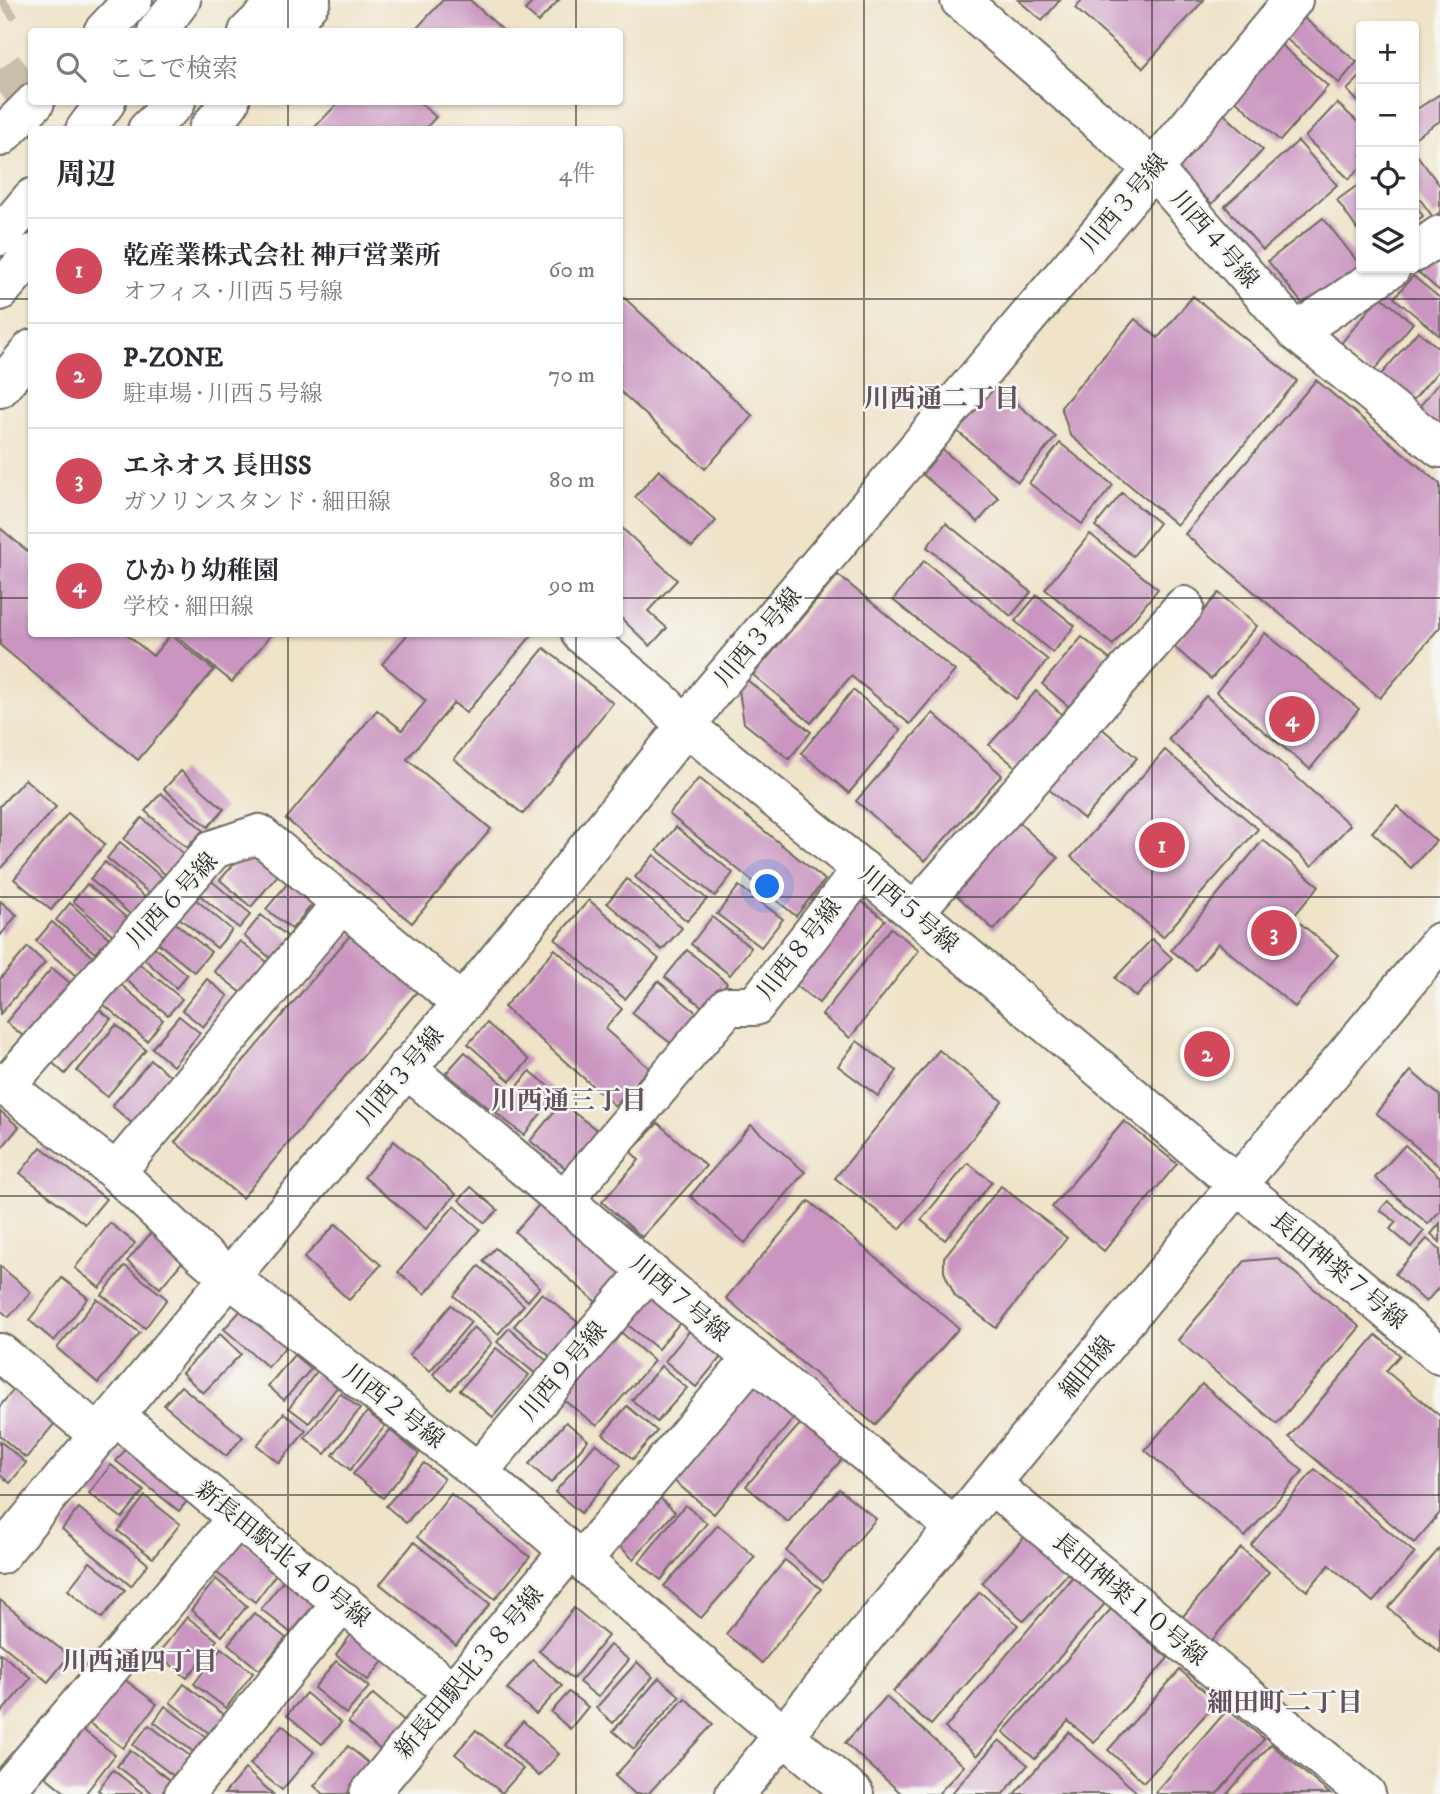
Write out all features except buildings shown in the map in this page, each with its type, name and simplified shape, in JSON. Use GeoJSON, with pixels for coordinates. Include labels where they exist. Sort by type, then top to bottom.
{"type":"FeatureCollection","features":[{"type":"Feature","properties":{"kind":"main road"},"geometry":{"type":"LineString","coordinates":[[107,28],[133,0]]}},
{"type":"Feature","properties":{"kind":"main road"},"geometry":{"type":"LineString","coordinates":[[161,28],[181,0]]}},
{"type":"Feature","properties":{"kind":"main road"},"geometry":{"type":"LineString","coordinates":[[252,28],[281,0]]}},
{"type":"Feature","properties":{"kind":"main road"},"geometry":{"type":"LineString","coordinates":[[289,28],[311,0]]}},
{"type":"Feature","properties":{"kind":"main road","name":"川西４号線"},"geometry":{"type":"LineString","coordinates":[[960,0],[1153,169],[1296,332],[1440,448]]}},
{"type":"Feature","properties":{"kind":"main road","name":"川西３号線"},"geometry":{"type":"LineString","coordinates":[[0,1555],[229,1277],[462,1004],[710,694],[1293,0]]}},
{"type":"Feature","properties":{"kind":"main road"},"geometry":{"type":"LineString","coordinates":[[0,137],[32,105]]}},
{"type":"Feature","properties":{"kind":"main road"},"geometry":{"type":"LineString","coordinates":[[88,126],[104,105]]}},
{"type":"Feature","properties":{"kind":"main road"},"geometry":{"type":"LineString","coordinates":[[151,126],[173,105]]}},
{"type":"Feature","properties":{"kind":"main road"},"geometry":{"type":"LineString","coordinates":[[211,126],[228,105]]}},
{"type":"Feature","properties":{"kind":"main road"},"geometry":{"type":"LineString","coordinates":[[0,236],[28,203]]}},
{"type":"Feature","properties":{"kind":"main road"},"geometry":{"type":"LineString","coordinates":[[1419,250],[1440,235]]}},
{"type":"Feature","properties":{"kind":"main road"},"geometry":{"type":"LineString","coordinates":[[0,291],[28,259]]}},
{"type":"Feature","properties":{"kind":"main road"},"geometry":{"type":"LineString","coordinates":[[1296,332],[1384,273]]}},
{"type":"Feature","properties":{"kind":"main road"},"geometry":{"type":"LineString","coordinates":[[0,388],[28,354]]}},
{"type":"Feature","properties":{"kind":"main road"},"geometry":{"type":"LineString","coordinates":[[914,912],[1184,606]]}},
{"type":"Feature","properties":{"kind":"main road","name":"川西５号線"},"geometry":{"type":"LineString","coordinates":[[585,637],[660,700],[686,726],[914,912],[1238,1184]]}},
{"type":"Feature","properties":{"kind":"main road","name":"川西６号線"},"geometry":{"type":"LineString","coordinates":[[3,1084],[214,849],[259,834],[462,1004]]}},
{"type":"Feature","properties":{"kind":"main road","name":"川西８号線"},"geometry":{"type":"LineString","coordinates":[[564,1200],[728,1006],[755,1006],[862,869]]}},
{"type":"Feature","properties":{"kind":"main road"},"geometry":{"type":"LineString","coordinates":[[116,1172],[342,903]]}},
{"type":"Feature","properties":{"kind":"main road","name":"細田線"},"geometry":{"type":"LineString","coordinates":[[735,1794],[1440,942]]}},
{"type":"Feature","properties":{"kind":"main road","name":"川西７号線"},"geometry":{"type":"LineString","coordinates":[[406,1068],[954,1528]]}},
{"type":"Feature","properties":{"kind":"main road","name":"川西２号線"},"geometry":{"type":"LineString","coordinates":[[3,1084],[116,1172],[229,1277],[478,1472],[854,1794]]}},
{"type":"Feature","properties":{"kind":"main road","name":"長田神楽７号線"},"geometry":{"type":"LineString","coordinates":[[1238,1184],[1433,1335]]}},
{"type":"Feature","properties":{"kind":"main road","name":"川西９号線"},"geometry":{"type":"LineString","coordinates":[[478,1472],[648,1271]]}},
{"type":"Feature","properties":{"kind":"main road","name":"新長田駅北４０号線"},"geometry":{"type":"LineString","coordinates":[[0,1353],[237,1518],[453,1692]]}},
{"type":"Feature","properties":{"kind":"main road","name":"新長田駅北３８号線"},"geometry":{"type":"LineString","coordinates":[[369,1794],[453,1692],[753,1358]]}},
{"type":"Feature","properties":{"kind":"main road","name":"長田神楽１０号線"},"geometry":{"type":"LineString","coordinates":[[991,1484],[1366,1794]]}},
{"type":"Feature","properties":{"kind":"main road"},"geometry":{"type":"LineString","coordinates":[[4,1791],[237,1518]]}},
{"type":"Feature","properties":{"kind":"main road"},"geometry":{"type":"LineString","coordinates":[[184,1794],[343,1602]]}},
{"type":"Feature","properties":{"kind":"tunnel"},"geometry":{"type":"LineString","coordinates":[[0,5],[7,0]]}},
{"type":"Feature","properties":{"kind":"tunnel"},"geometry":{"type":"LineString","coordinates":[[0,93],[28,71]]}},
{"type":"Feature","properties":{"kind":"place","name":"ひかり幼稚園"},"geometry":{"type":"Point","coordinates":[1292,719]}},
{"type":"Feature","properties":{"kind":"place","name":"乾産業株式会社 神戸営業所"},"geometry":{"type":"Point","coordinates":[1162,845]}},
{"type":"Feature","properties":{"kind":"place","name":"エネオス 長田SS"},"geometry":{"type":"Point","coordinates":[1274,933]}},
{"type":"Feature","properties":{"kind":"place","name":"P-ZONE"},"geometry":{"type":"Point","coordinates":[1207,1054]}},
{"type":"Feature","properties":{"kind":"district","name":"川西通二丁目"},"geometry":{"type":"Point","coordinates":[942,398]}},
{"type":"Feature","properties":{"kind":"district","name":"川西通三丁目"},"geometry":{"type":"Point","coordinates":[569,1100]}},
{"type":"Feature","properties":{"kind":"district","name":"川西通四丁目"},"geometry":{"type":"Point","coordinates":[140,1661]}},
{"type":"Feature","properties":{"kind":"district","name":"細田町二丁目"},"geometry":{"type":"Point","coordinates":[1285,1702]}}]}
